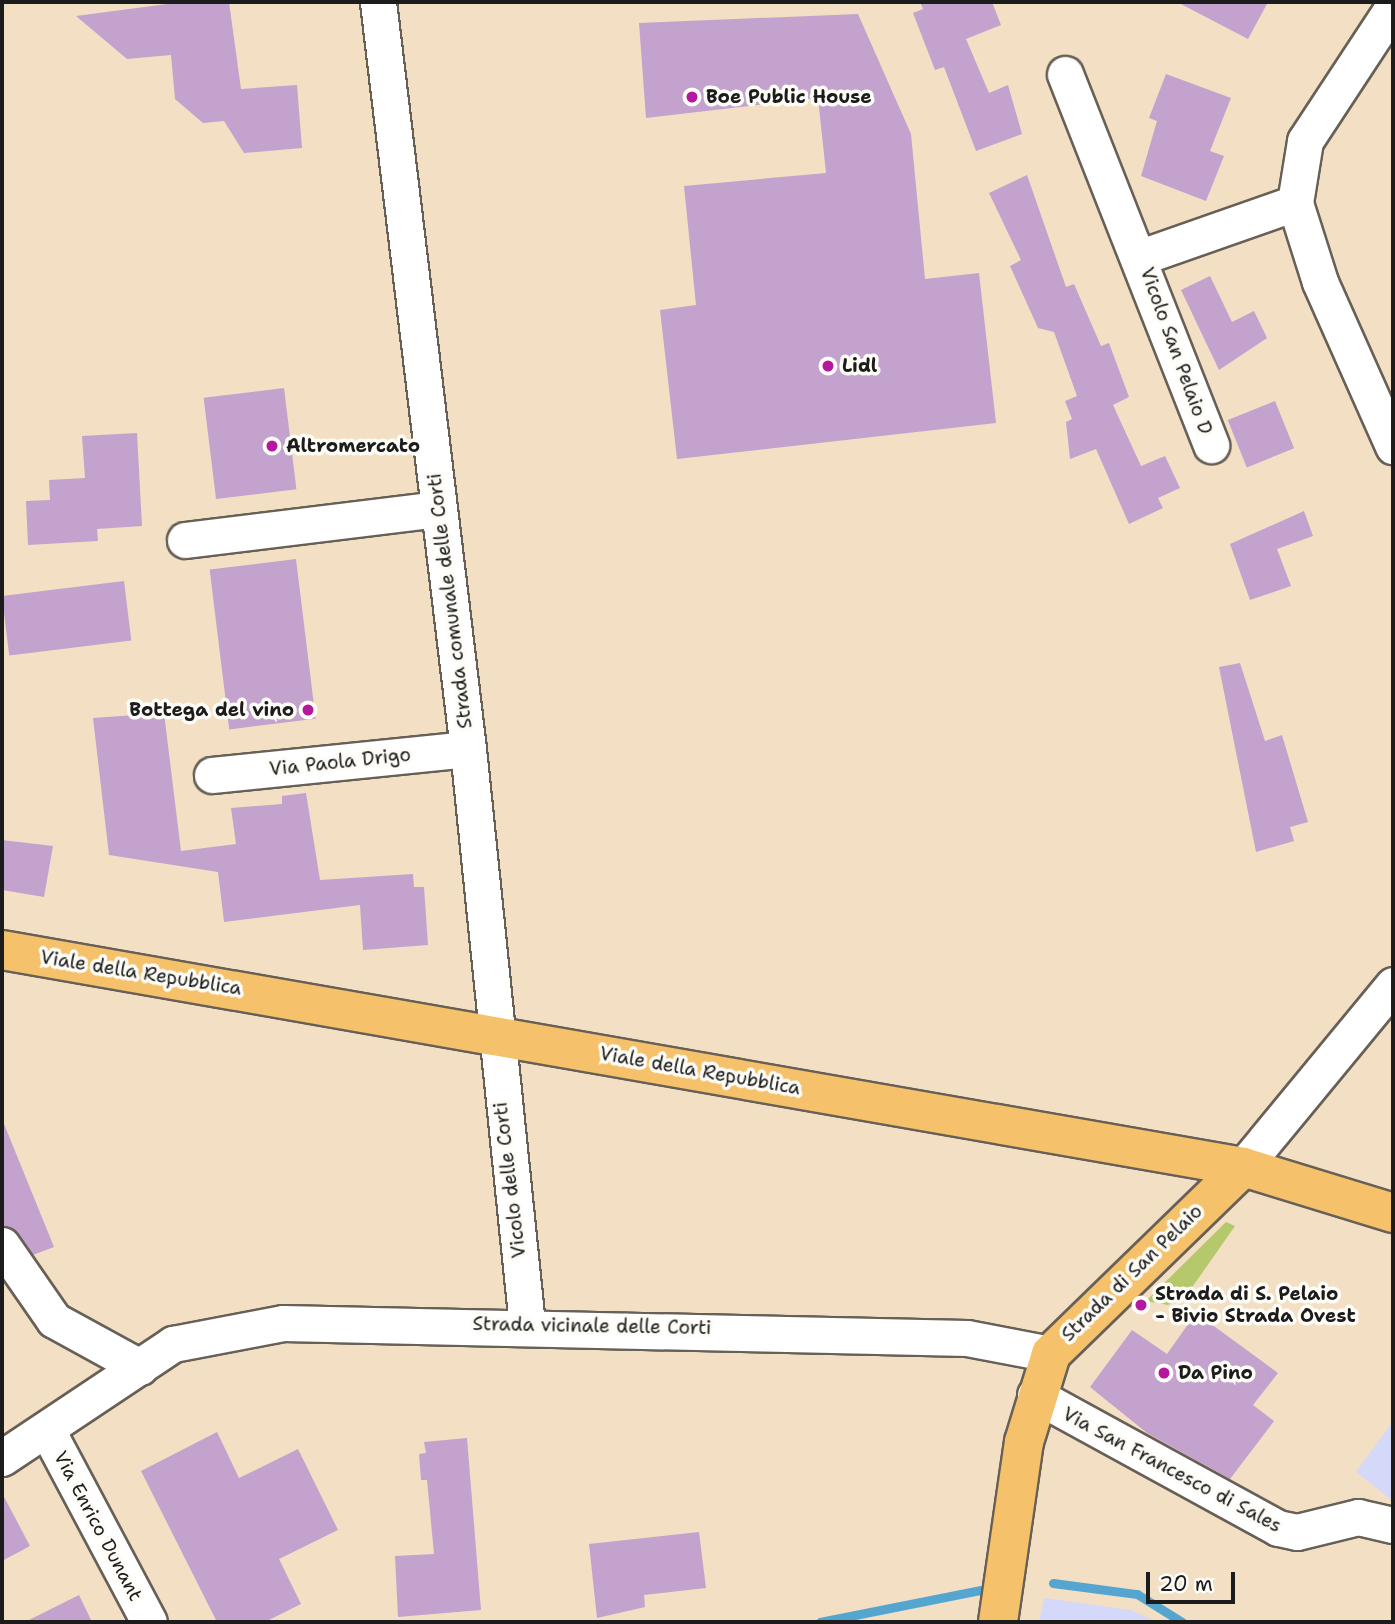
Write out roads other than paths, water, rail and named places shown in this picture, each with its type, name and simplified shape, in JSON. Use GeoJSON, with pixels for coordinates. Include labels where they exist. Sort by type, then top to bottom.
{"type":"FeatureCollection","features":[{"type":"Feature","properties":{"kind":"main road","name":"Viale della Repubblica"},"geometry":{"type":"LineString","coordinates":[[2,950],[1243,1167],[1393,1213]]}},
{"type":"Feature","properties":{"kind":"main road","name":"Strada di San Pelaio"},"geometry":{"type":"LineString","coordinates":[[998,1622],[1035,1395],[1051,1354],[1243,1167]]}},
{"type":"Feature","properties":{"kind":"street","name":"Strada comunale delle Corti"},"geometry":{"type":"LineString","coordinates":[[377,2],[468,749],[494,1035]]}},
{"type":"Feature","properties":{"kind":"street"},"geometry":{"type":"LineString","coordinates":[[1393,7],[1305,141],[1295,203],[1312,261],[1393,446]]}},
{"type":"Feature","properties":{"kind":"street","name":"Vicolo San Pelaio D"},"geometry":{"type":"LineString","coordinates":[[1065,74],[1141,257],[1211,445]]}},
{"type":"Feature","properties":{"kind":"street","name":"Vicolo San Pelaio D"},"geometry":{"type":"LineString","coordinates":[[1141,257],[1295,203]]}},
{"type":"Feature","properties":{"kind":"street"},"geometry":{"type":"LineString","coordinates":[[185,540],[438,509]]}},
{"type":"Feature","properties":{"kind":"street","name":"Via Paola Drigo"},"geometry":{"type":"LineString","coordinates":[[212,775],[468,749]]}},
{"type":"Feature","properties":{"kind":"street","name":"Strada di San Pelaio"},"geometry":{"type":"LineString","coordinates":[[1243,1167],[1393,985]]}},
{"type":"Feature","properties":{"kind":"street","name":"Vicolo delle Corti"},"geometry":{"type":"LineString","coordinates":[[494,1035],[527,1325]]}},
{"type":"Feature","properties":{"kind":"street"},"geometry":{"type":"LineString","coordinates":[[2,1245],[54,1320],[141,1367]]}},
{"type":"Feature","properties":{"kind":"street","name":"Strada vicinale delle Corti"},"geometry":{"type":"LineString","coordinates":[[2,1458],[173,1344],[284,1323],[527,1325],[967,1338],[1051,1354]]}},
{"type":"Feature","properties":{"kind":"street","name":"Via San Francesco di Sales"},"geometry":{"type":"LineString","coordinates":[[1035,1395],[1278,1528],[1297,1532],[1358,1517],[1393,1525]]}},
{"type":"Feature","properties":{"kind":"street","name":"Via Enrico Dunant"},"geometry":{"type":"LineString","coordinates":[[47,1430],[149,1622]]}},
{"type":"Feature","properties":{"kind":"waterway"},"geometry":{"type":"LineString","coordinates":[[1053,1583],[1137,1594],[1182,1622]]}},
{"type":"Feature","properties":{"kind":"waterway"},"geometry":{"type":"LineString","coordinates":[[820,1622],[980,1590]]}},
{"type":"Feature","properties":{"kind":"place","name":"Boe Public House"},"geometry":{"type":"Point","coordinates":[692,97]}},
{"type":"Feature","properties":{"kind":"place","name":"Lidl"},"geometry":{"type":"Point","coordinates":[828,366]}},
{"type":"Feature","properties":{"kind":"place","name":"Altromercato"},"geometry":{"type":"Point","coordinates":[272,446]}},
{"type":"Feature","properties":{"kind":"place","name":"Bottega del vino"},"geometry":{"type":"Point","coordinates":[308,710]}},
{"type":"Feature","properties":{"kind":"place","name":"Strada di S. Pelaio - Bivio Strada Ovest"},"geometry":{"type":"Point","coordinates":[1141,1305]}},
{"type":"Feature","properties":{"kind":"place","name":"Da Pino"},"geometry":{"type":"Point","coordinates":[1164,1373]}}]}
